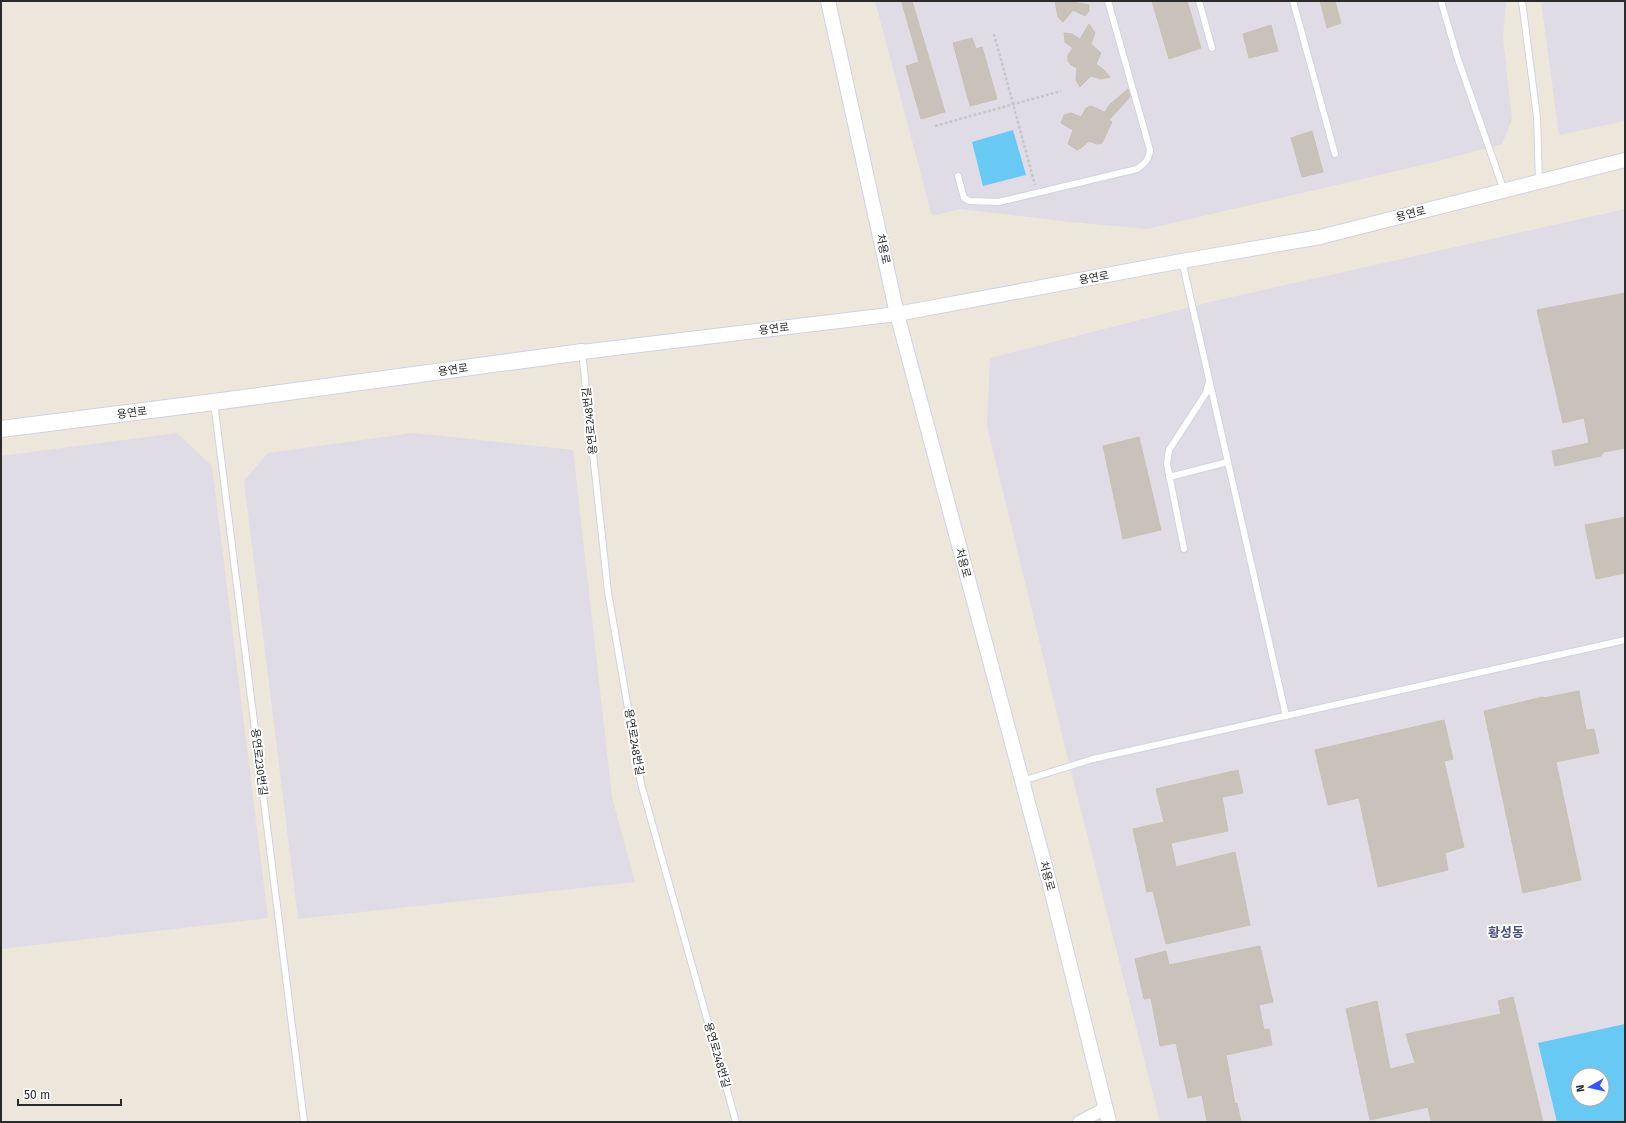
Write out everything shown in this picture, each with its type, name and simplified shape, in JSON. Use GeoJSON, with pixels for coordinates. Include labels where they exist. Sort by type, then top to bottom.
{"type":"FeatureCollection","features":[{"type":"Feature","properties":{"kind":"main road","name":"용연로"},"geometry":{"type":"LineString","coordinates":[[1,429],[214,402],[582,352]]}},
{"type":"Feature","properties":{"kind":"street","name":"처용로"},"geometry":{"type":"LineString","coordinates":[[828,1],[897,314],[1022,781],[1108,1115]]}},
{"type":"Feature","properties":{"kind":"street","name":"용연로"},"geometry":{"type":"LineString","coordinates":[[582,352],[897,314],[1182,260],[1320,237],[1625,160]]}},
{"type":"Feature","properties":{"kind":"street"},"geometry":{"type":"LineString","coordinates":[[1079,1122],[1108,1115]]}},
{"type":"Feature","properties":{"kind":"lane"},"geometry":{"type":"LineString","coordinates":[[958,176],[964,198],[970,201],[999,202],[1137,169],[1145,164],[1149,158],[1150,150],[1108,1]]}},
{"type":"Feature","properties":{"kind":"lane"},"geometry":{"type":"LineString","coordinates":[[1199,1],[1212,48]]}},
{"type":"Feature","properties":{"kind":"lane"},"geometry":{"type":"LineString","coordinates":[[1293,1],[1335,154]]}},
{"type":"Feature","properties":{"kind":"lane"},"geometry":{"type":"LineString","coordinates":[[1441,1],[1457,56],[1504,191]]}},
{"type":"Feature","properties":{"kind":"lane"},"geometry":{"type":"LineString","coordinates":[[1522,1],[1537,117],[1539,182]]}},
{"type":"Feature","properties":{"kind":"lane"},"geometry":{"type":"LineString","coordinates":[[1182,260],[1286,716]]}},
{"type":"Feature","properties":{"kind":"lane","name":"용연로248번길"},"geometry":{"type":"LineString","coordinates":[[582,352],[608,592],[641,784],[736,1122]]}},
{"type":"Feature","properties":{"kind":"lane"},"geometry":{"type":"LineString","coordinates":[[1184,549],[1167,464],[1169,450],[1206,393],[1209,380]]}},
{"type":"Feature","properties":{"kind":"lane","name":"용연로230번길"},"geometry":{"type":"LineString","coordinates":[[214,402],[304,1122]]}},
{"type":"Feature","properties":{"kind":"lane"},"geometry":{"type":"LineString","coordinates":[[1170,477],[1228,462]]}},
{"type":"Feature","properties":{"kind":"lane"},"geometry":{"type":"LineString","coordinates":[[1022,781],[1093,759],[1625,640]]}},
{"type":"Feature","properties":{"kind":"path"},"geometry":{"type":"LineString","coordinates":[[994,34],[1012,104],[1038,193]]}},
{"type":"Feature","properties":{"kind":"path"},"geometry":{"type":"LineString","coordinates":[[935,126],[1061,91]]}},
{"type":"Feature","properties":{"kind":"shaded area"},"geometry":{"type":"Polygon","coordinates":[[[875,1],[1506,1],[1503,38],[1512,119],[1502,144],[1435,162],[1147,229],[960,209],[932,216],[875,1]]]}},
{"type":"Feature","properties":{"kind":"shaded area"},"geometry":{"type":"Polygon","coordinates":[[[1541,1],[1625,1],[1625,121],[1559,135],[1541,1]]]}},
{"type":"Feature","properties":{"kind":"shaded area"},"geometry":{"type":"Polygon","coordinates":[[[1625,209],[1625,1122],[1160,1122],[1069,763],[987,426],[990,358],[1210,302],[1625,209]]]}},
{"type":"Feature","properties":{"kind":"shaded area"},"geometry":{"type":"Polygon","coordinates":[[[177,433],[212,466],[268,918],[1,949],[1,456],[177,433]]]}},
{"type":"Feature","properties":{"kind":"shaded area"},"geometry":{"type":"Polygon","coordinates":[[[413,433],[573,450],[612,797],[635,882],[298,919],[244,481],[268,453],[413,433]]]}},
{"type":"Feature","properties":{"kind":"water"},"geometry":{"type":"Polygon","coordinates":[[[1013,130],[1026,175],[983,186],[972,142],[1013,130]]]}},
{"type":"Feature","properties":{"kind":"water"},"geometry":{"type":"Polygon","coordinates":[[[1625,1024],[1625,1122],[1557,1122],[1538,1043],[1625,1024]]]}},
{"type":"Feature","properties":{"kind":"building"},"geometry":{"type":"Polygon","coordinates":[[[912,1],[945,112],[921,119],[906,66],[919,62],[902,3],[912,1]]]}},
{"type":"Feature","properties":{"kind":"building"},"geometry":{"type":"Polygon","coordinates":[[[1055,1],[1068,1],[1089,5],[1089,11],[1085,16],[1073,10],[1063,22],[1058,17],[1055,1]]]}},
{"type":"Feature","properties":{"kind":"building"},"geometry":{"type":"Polygon","coordinates":[[[1152,1],[1187,1],[1201,48],[1169,59],[1152,1]]]}},
{"type":"Feature","properties":{"kind":"building"},"geometry":{"type":"Polygon","coordinates":[[[1320,1],[1335,1],[1341,23],[1327,28],[1320,1]]]}},
{"type":"Feature","properties":{"kind":"building"},"geometry":{"type":"Polygon","coordinates":[[[1089,24],[1095,33],[1091,44],[1101,53],[1096,64],[1110,77],[1101,79],[1091,76],[1080,87],[1076,80],[1077,68],[1071,65],[1068,61],[1068,55],[1073,48],[1065,42],[1064,33],[1072,34],[1080,39],[1089,24]]]}},
{"type":"Feature","properties":{"kind":"building"},"geometry":{"type":"Polygon","coordinates":[[[1271,25],[1278,51],[1249,58],[1243,34],[1271,25]]]}},
{"type":"Feature","properties":{"kind":"building"},"geometry":{"type":"Polygon","coordinates":[[[972,38],[976,49],[982,47],[997,99],[970,106],[953,43],[972,38]]]}},
{"type":"Feature","properties":{"kind":"building"},"geometry":{"type":"Polygon","coordinates":[[[1128,89],[1130,97],[1109,120],[1112,122],[1102,143],[1097,144],[1089,141],[1077,150],[1068,144],[1073,130],[1061,123],[1064,115],[1071,113],[1081,117],[1086,108],[1091,106],[1105,112],[1109,105],[1128,89]]]}},
{"type":"Feature","properties":{"kind":"building"},"geometry":{"type":"Polygon","coordinates":[[[1312,131],[1323,172],[1302,177],[1291,138],[1312,131]]]}},
{"type":"Feature","properties":{"kind":"building"},"geometry":{"type":"Polygon","coordinates":[[[1625,293],[1625,448],[1604,452],[1601,456],[1555,466],[1552,451],[1589,443],[1584,418],[1563,423],[1537,310],[1625,293]]]}},
{"type":"Feature","properties":{"kind":"building"},"geometry":{"type":"Polygon","coordinates":[[[1139,437],[1161,530],[1123,539],[1103,446],[1139,437]]]}},
{"type":"Feature","properties":{"kind":"building"},"geometry":{"type":"Polygon","coordinates":[[[1625,517],[1625,573],[1596,579],[1585,525],[1625,517]]]}},
{"type":"Feature","properties":{"kind":"building"},"geometry":{"type":"Polygon","coordinates":[[[1579,691],[1586,730],[1594,729],[1599,753],[1556,762],[1581,880],[1523,893],[1484,711],[1543,697],[1579,691]]]}},
{"type":"Feature","properties":{"kind":"building"},"geometry":{"type":"Polygon","coordinates":[[[1444,720],[1453,759],[1444,761],[1464,847],[1445,853],[1448,870],[1378,887],[1359,798],[1328,805],[1315,750],[1444,720]]]}},
{"type":"Feature","properties":{"kind":"building"},"geometry":{"type":"Polygon","coordinates":[[[1238,770],[1243,793],[1222,797],[1228,831],[1171,843],[1176,867],[1235,852],[1250,925],[1166,944],[1153,891],[1147,892],[1133,829],[1164,822],[1156,789],[1238,770]]]}},
{"type":"Feature","properties":{"kind":"building"},"geometry":{"type":"Polygon","coordinates":[[[1260,946],[1273,1002],[1259,1005],[1264,1030],[1269,1029],[1272,1045],[1226,1055],[1235,1104],[1237,1103],[1241,1122],[1207,1122],[1202,1095],[1188,1098],[1176,1043],[1160,1046],[1151,998],[1144,999],[1135,959],[1166,951],[1169,965],[1260,946]]]}},
{"type":"Feature","properties":{"kind":"building"},"geometry":{"type":"Polygon","coordinates":[[[1513,997],[1543,1122],[1431,1122],[1428,1107],[1370,1120],[1346,1009],[1377,1001],[1390,1069],[1415,1063],[1406,1034],[1501,1014],[1498,1001],[1513,997]]]}},
{"type":"Feature","properties":{"kind":"district","name":"황성동"},"geometry":{"type":"Point","coordinates":[1506,932]}}]}
